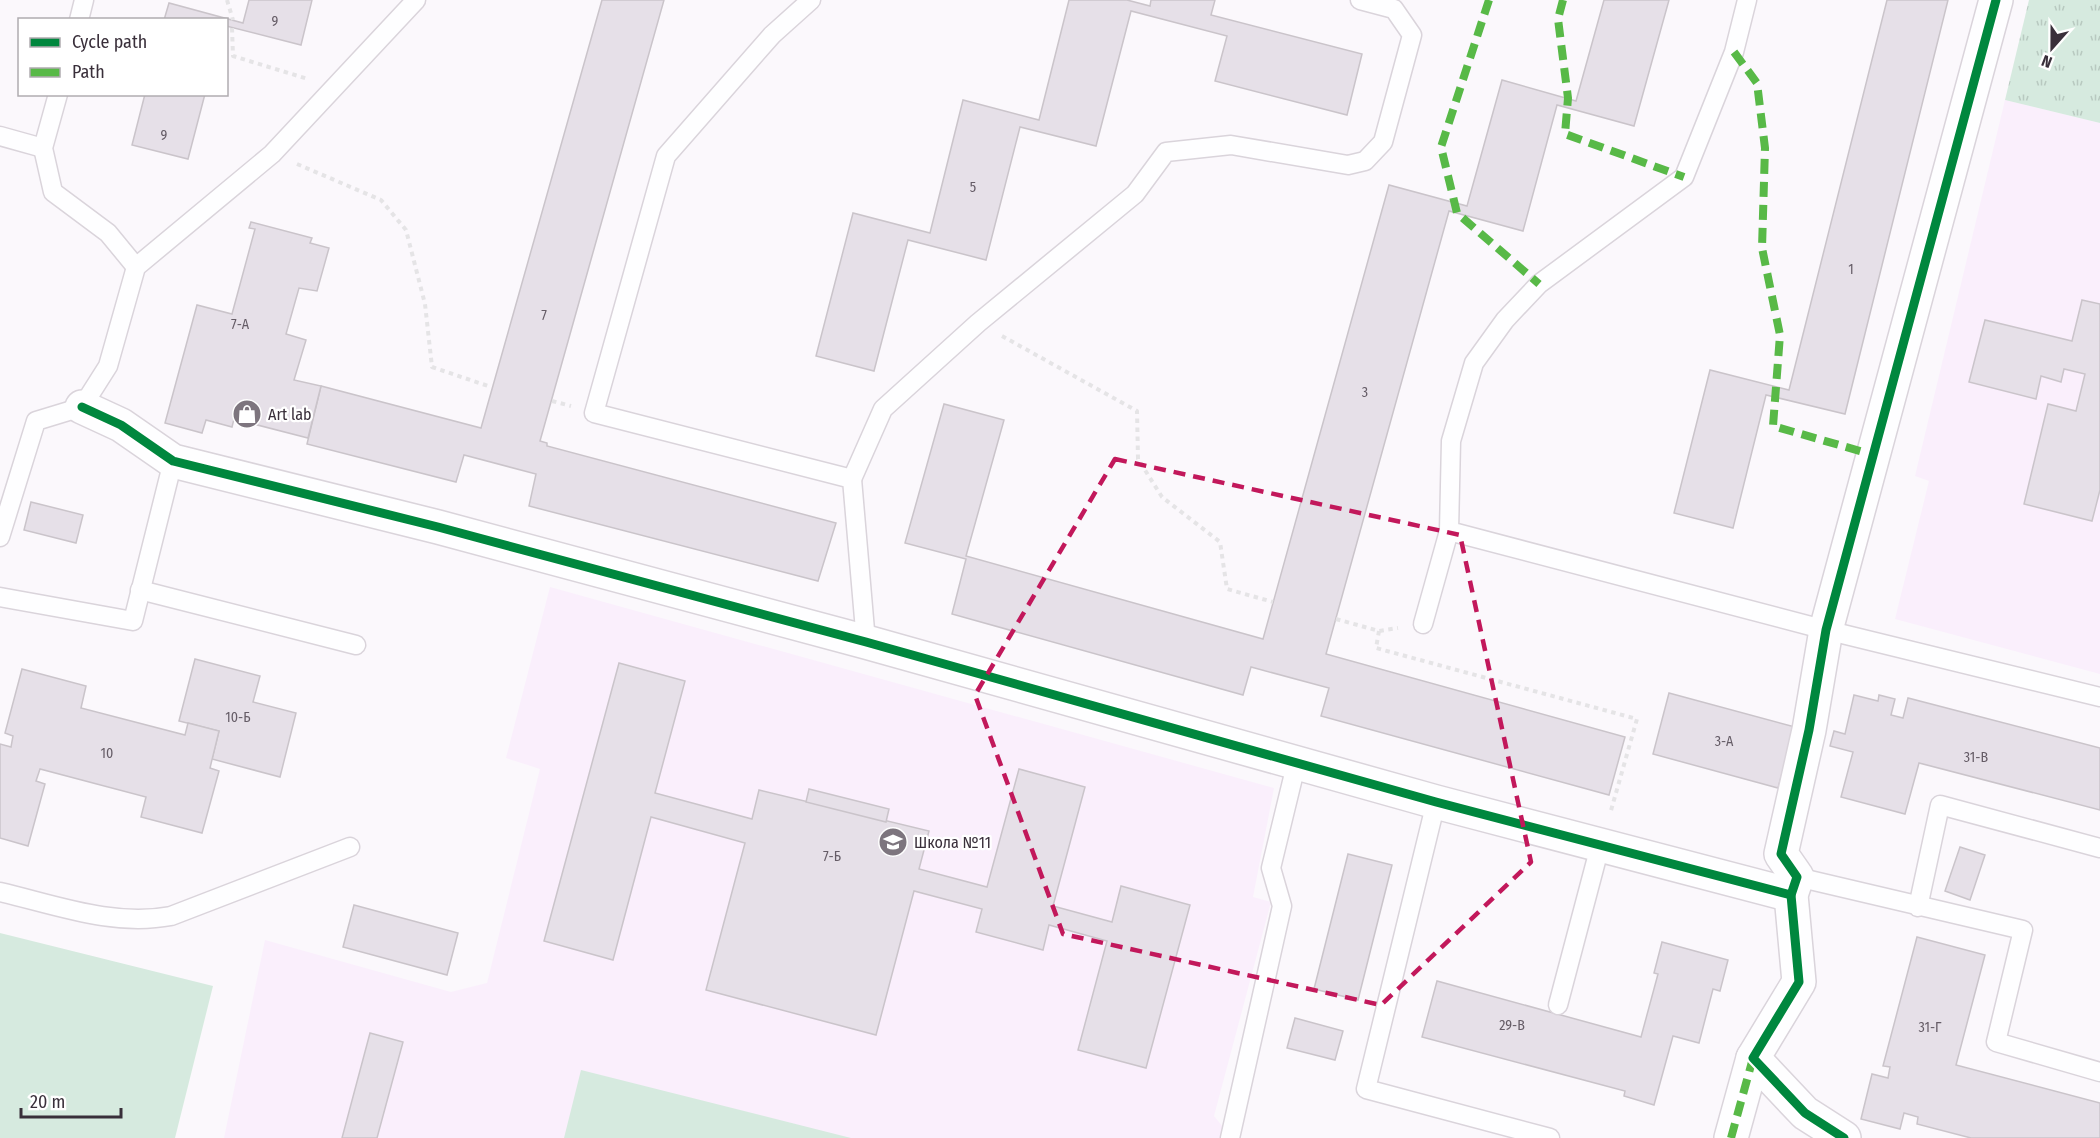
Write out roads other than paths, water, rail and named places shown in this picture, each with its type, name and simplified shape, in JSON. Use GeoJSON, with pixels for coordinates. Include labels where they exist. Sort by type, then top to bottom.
{"type":"FeatureCollection","features":[{"type":"Feature","properties":{"kind":"street"},"geometry":{"type":"LineString","coordinates":[[1731,1138],[1753,1058],[1799,982],[1794,886],[1781,854],[1809,730],[1826,630],[1996,0]]}},
{"type":"Feature","properties":{"kind":"street"},"geometry":{"type":"LineString","coordinates":[[82,407],[121,425],[172,461],[438,527],[866,642],[1600,846],[1794,886]]}},
{"type":"Feature","properties":{"kind":"street"},"geometry":{"type":"LineString","coordinates":[[1753,1058],[1806,1113],[1844,1138]]}},
{"type":"Feature","properties":{"kind":"lane"},"geometry":{"type":"LineString","coordinates":[[80,18],[84,0]]}},
{"type":"Feature","properties":{"kind":"lane"},"geometry":{"type":"LineString","coordinates":[[0,537],[36,421],[82,407],[108,366],[136,267],[272,153],[416,0]]}},
{"type":"Feature","properties":{"kind":"lane"},"geometry":{"type":"LineString","coordinates":[[811,0],[772,35],[666,156],[594,413],[852,479]]}},
{"type":"Feature","properties":{"kind":"lane"},"geometry":{"type":"LineString","coordinates":[[866,642],[852,479],[883,409],[978,323],[1135,194],[1166,152],[1231,145],[1348,165],[1365,161],[1383,142],[1412,35],[1394,9],[1360,0]]}},
{"type":"Feature","properties":{"kind":"lane"},"geometry":{"type":"LineString","coordinates":[[1423,624],[1449,531],[1451,441],[1474,363],[1506,320],[1539,284],[1684,177],[1734,52],[1747,0]]}},
{"type":"Feature","properties":{"kind":"lane"},"geometry":{"type":"LineString","coordinates":[[57,96],[43,148],[53,192],[108,233],[136,267]]}},
{"type":"Feature","properties":{"kind":"lane"},"geometry":{"type":"LineString","coordinates":[[0,136],[43,148]]}},
{"type":"Feature","properties":{"kind":"lane"},"geometry":{"type":"LineString","coordinates":[[0,597],[133,621],[172,461]]}},
{"type":"Feature","properties":{"kind":"lane"},"geometry":{"type":"LineString","coordinates":[[1449,531],[1826,630],[2100,697]]}},
{"type":"Feature","properties":{"kind":"lane"},"geometry":{"type":"LineString","coordinates":[[140,591],[356,645]]}},
{"type":"Feature","properties":{"kind":"lane"},"geometry":{"type":"LineString","coordinates":[[1230,1138],[1282,906],[1271,868],[1297,761]]}},
{"type":"Feature","properties":{"kind":"lane"},"geometry":{"type":"LineString","coordinates":[[1436,802],[1366,1089],[1550,1138]]}},
{"type":"Feature","properties":{"kind":"lane"},"geometry":{"type":"LineString","coordinates":[[1918,907],[1940,805],[2100,848]]}},
{"type":"Feature","properties":{"kind":"lane"},"geometry":{"type":"LineString","coordinates":[[1558,1005],[1600,846]]}},
{"type":"Feature","properties":{"kind":"lane"},"geometry":{"type":"LineString","coordinates":[[0,892],[121,921],[148,921],[171,916],[350,848]]}},
{"type":"Feature","properties":{"kind":"lane"},"geometry":{"type":"LineString","coordinates":[[1794,886],[1918,907],[2023,930],[1996,1042],[2100,1072]]}},
{"type":"Feature","properties":{"kind":"place","name":"Art lab"},"geometry":{"type":"Point","coordinates":[247,414]}},
{"type":"Feature","properties":{"kind":"place","name":"Школа №11"},"geometry":{"type":"Point","coordinates":[893,842]}}]}
